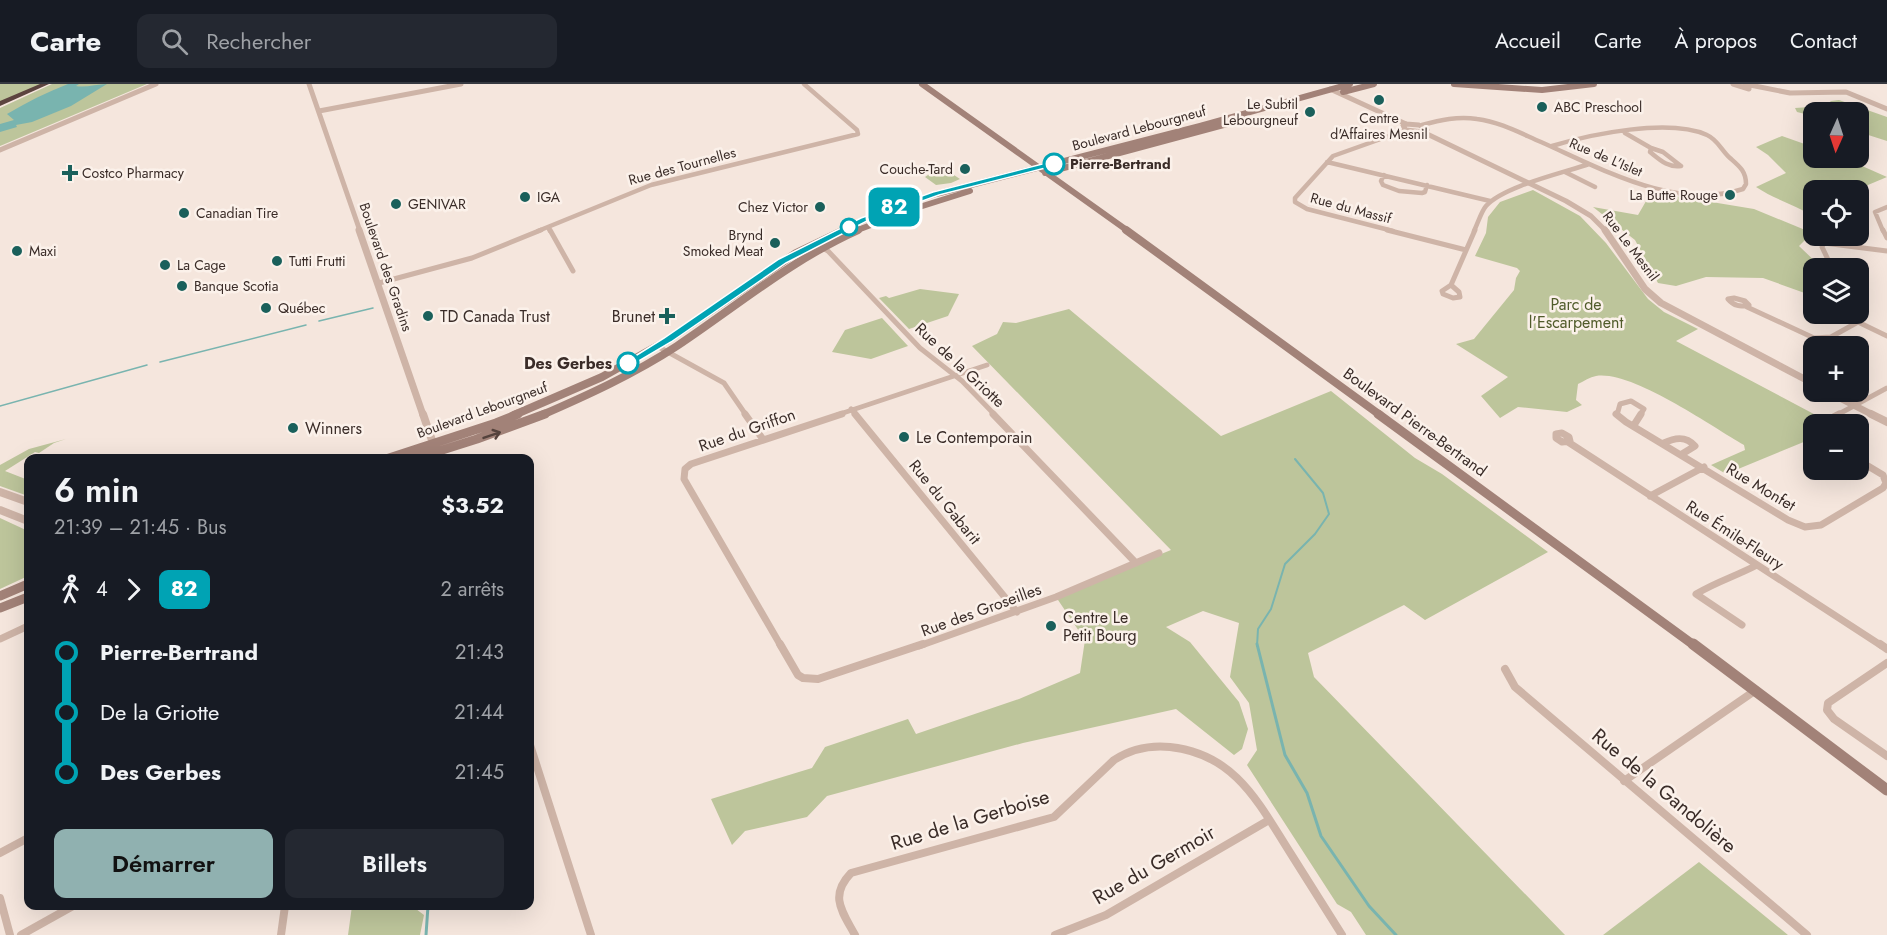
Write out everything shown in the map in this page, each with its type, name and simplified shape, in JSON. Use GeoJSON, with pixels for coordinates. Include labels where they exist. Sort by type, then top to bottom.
{"type":"FeatureCollection","features":[{"type":"Feature","properties":{"kind":"highway"},"geometry":{"type":"LineString","coordinates":[[0,105],[46,84]]}},
{"type":"Feature","properties":{"kind":"main road","name":"Boulevard Pierre-Bertrand"},"geometry":{"type":"LineString","coordinates":[[922,84],[1044,170],[1756,690],[1887,790]]}},
{"type":"Feature","properties":{"kind":"main road","name":"Boulevard Lebourgneuf"},"geometry":{"type":"LineString","coordinates":[[436,452],[491,436],[545,415],[610,384],[667,352],[778,275],[822,248],[908,210],[1350,84]]}},
{"type":"Feature","properties":{"kind":"main road","name":"Boulevard Lebourgneuf"},"geometry":{"type":"LineString","coordinates":[[436,452],[496,423],[574,390],[657,346],[771,269],[813,244],[903,204],[1181,138],[1374,84]]}},
{"type":"Feature","properties":{"kind":"main road"},"geometry":{"type":"LineString","coordinates":[[1454,84],[1536,91],[1594,84]]}},
{"type":"Feature","properties":{"kind":"main road"},"geometry":{"type":"LineString","coordinates":[[1500,84],[1539,86],[1565,84]]}},
{"type":"Feature","properties":{"kind":"main road"},"geometry":{"type":"LineString","coordinates":[[4,594],[24,584]]}},
{"type":"Feature","properties":{"kind":"main road"},"geometry":{"type":"LineString","coordinates":[[0,608],[24,599]]}},
{"type":"Feature","properties":{"kind":"street"},"geometry":{"type":"LineString","coordinates":[[0,150],[156,84]]}},
{"type":"Feature","properties":{"kind":"street","name":"Boulevard des Gradins"},"geometry":{"type":"LineString","coordinates":[[309,84],[436,452]]}},
{"type":"Feature","properties":{"kind":"street"},"geometry":{"type":"LineString","coordinates":[[319,111],[461,84]]}},
{"type":"Feature","properties":{"kind":"street","name":"Rue des Tournelles"},"geometry":{"type":"LineString","coordinates":[[379,283],[462,261],[651,184],[858,134],[857,130],[804,84]]}},
{"type":"Feature","properties":{"kind":"street"},"geometry":{"type":"LineString","coordinates":[[1733,84],[1760,92],[1793,97],[1824,97],[1843,95],[1846,92]]}},
{"type":"Feature","properties":{"kind":"street"},"geometry":{"type":"LineString","coordinates":[[1745,84],[1790,93],[1846,92],[1887,110]]}},
{"type":"Feature","properties":{"kind":"street"},"geometry":{"type":"LineString","coordinates":[[1330,89],[1406,127]]}},
{"type":"Feature","properties":{"kind":"street","name":"Rue de L'Islet"},"geometry":{"type":"LineString","coordinates":[[1423,129],[1453,118],[1478,119],[1509,127],[1589,164],[1644,186],[1694,195],[1734,192],[1743,189],[1746,184],[1744,170],[1714,139],[1707,135],[1674,128],[1580,138],[1552,146]]}},
{"type":"Feature","properties":{"kind":"street","name":"Rue Le Mesnil"},"geometry":{"type":"LineString","coordinates":[[1406,127],[1423,129],[1591,216],[1608,233],[1645,289],[1661,303],[1803,378]]}},
{"type":"Feature","properties":{"kind":"street","name":"Rue du Massif"},"geometry":{"type":"LineString","coordinates":[[1406,127],[1333,156],[1295,198],[1300,207],[1466,250]]}},
{"type":"Feature","properties":{"kind":"street"},"geometry":{"type":"LineString","coordinates":[[1625,133],[1663,152],[1681,166],[1674,167],[1665,164],[1650,153],[1651,148]]}},
{"type":"Feature","properties":{"kind":"street"},"geometry":{"type":"LineString","coordinates":[[1327,162],[1490,201]]}},
{"type":"Feature","properties":{"kind":"street"},"geometry":{"type":"LineString","coordinates":[[1451,285],[1485,207],[1490,201],[1589,164]]}},
{"type":"Feature","properties":{"kind":"street"},"geometry":{"type":"LineString","coordinates":[[1565,172],[1595,187]]}},
{"type":"Feature","properties":{"kind":"street"},"geometry":{"type":"LineString","coordinates":[[1384,175],[1381,181],[1383,186],[1399,191],[1422,193],[1425,192],[1427,185]]}},
{"type":"Feature","properties":{"kind":"street"},"geometry":{"type":"LineString","coordinates":[[1887,207],[1875,212],[1887,238]]}},
{"type":"Feature","properties":{"kind":"street"},"geometry":{"type":"LineString","coordinates":[[1877,218],[1887,220]]}},
{"type":"Feature","properties":{"kind":"street"},"geometry":{"type":"LineString","coordinates":[[548,227],[573,271]]}},
{"type":"Feature","properties":{"kind":"street"},"geometry":{"type":"LineString","coordinates":[[1827,258],[1822,247],[1824,243],[1887,251]]}},
{"type":"Feature","properties":{"kind":"street","name":"Rue de la Griotte"},"geometry":{"type":"LineString","coordinates":[[813,244],[831,254],[920,348],[956,376],[1136,563]]}},
{"type":"Feature","properties":{"kind":"street"},"geometry":{"type":"LineString","coordinates":[[1747,307],[1805,335],[1820,339],[1831,338],[1855,324]]}},
{"type":"Feature","properties":{"kind":"street"},"geometry":{"type":"LineString","coordinates":[[1862,324],[1887,336]]}},
{"type":"Feature","properties":{"kind":"street"},"geometry":{"type":"LineString","coordinates":[[657,346],[724,383],[762,438]]}},
{"type":"Feature","properties":{"kind":"street","name":"Rue du Griffon"},"geometry":{"type":"LineString","coordinates":[[808,679],[798,675],[683,474],[691,464],[762,438],[987,365]]}},
{"type":"Feature","properties":{"kind":"street"},"geometry":{"type":"LineString","coordinates":[[1841,414],[1887,388]]}},
{"type":"Feature","properties":{"kind":"street"},"geometry":{"type":"LineString","coordinates":[[1634,425],[1644,409],[1631,401],[1620,404],[1616,414],[1634,425],[1682,454],[1704,467]]}},
{"type":"Feature","properties":{"kind":"street"},"geometry":{"type":"LineString","coordinates":[[1849,402],[1887,422]]}},
{"type":"Feature","properties":{"kind":"street","name":"Rue du Gabarit"},"geometry":{"type":"LineString","coordinates":[[851,409],[1017,612]]}},
{"type":"Feature","properties":{"kind":"street"},"geometry":{"type":"LineString","coordinates":[[1664,443],[1677,438],[1689,440],[1695,446],[1694,449],[1682,454]]}},
{"type":"Feature","properties":{"kind":"street","name":"Rue Émile-Fleury"},"geometry":{"type":"LineString","coordinates":[[1568,442],[1887,649]]}},
{"type":"Feature","properties":{"kind":"street","name":"Rue Monfet"},"geometry":{"type":"LineString","coordinates":[[1650,496],[1704,467],[1788,520],[1812,527],[1821,525],[1883,488],[1886,483],[1883,475],[1869,467]]}},
{"type":"Feature","properties":{"kind":"street"},"geometry":{"type":"LineString","coordinates":[[0,492],[24,501]]}},
{"type":"Feature","properties":{"kind":"street"},"geometry":{"type":"LineString","coordinates":[[0,510],[24,519]]}},
{"type":"Feature","properties":{"kind":"street","name":"Rue des Groseilles"},"geometry":{"type":"LineString","coordinates":[[808,679],[818,679],[843,672],[1017,612],[1159,553]]}},
{"type":"Feature","properties":{"kind":"street"},"geometry":{"type":"LineString","coordinates":[[1742,625],[1696,594],[1715,582],[1729,580],[1756,565]]}},
{"type":"Feature","properties":{"kind":"street"},"geometry":{"type":"LineString","coordinates":[[0,639],[24,628]]}},
{"type":"Feature","properties":{"kind":"street"},"geometry":{"type":"LineString","coordinates":[[1887,663],[1828,704],[1827,710],[1834,719],[1887,756]]}},
{"type":"Feature","properties":{"kind":"street","name":"Rue de la Gandolière"},"geometry":{"type":"LineString","coordinates":[[1505,669],[1515,687],[1807,935]]}},
{"type":"Feature","properties":{"kind":"street"},"geometry":{"type":"LineString","coordinates":[[1624,781],[1756,690]]}},
{"type":"Feature","properties":{"kind":"street","name":"Rue de la Gerboise"},"geometry":{"type":"LineString","coordinates":[[855,935],[839,904],[838,891],[843,880],[851,873],[1054,817],[1066,809],[1116,758],[1137,749],[1177,747],[1214,759],[1251,791],[1338,934]]}},
{"type":"Feature","properties":{"kind":"street"},"geometry":{"type":"LineString","coordinates":[[534,765],[591,935]]}},
{"type":"Feature","properties":{"kind":"street","name":"Rue du Germoir"},"geometry":{"type":"LineString","coordinates":[[1054,935],[1106,915],[1269,820]]}},
{"type":"Feature","properties":{"kind":"street"},"geometry":{"type":"LineString","coordinates":[[0,853],[24,840]]}},
{"type":"Feature","properties":{"kind":"street"},"geometry":{"type":"LineString","coordinates":[[0,898],[10,935]]}},
{"type":"Feature","properties":{"kind":"street"},"geometry":{"type":"LineString","coordinates":[[21,935],[66,910]]}},
{"type":"Feature","properties":{"kind":"street"},"geometry":{"type":"LineString","coordinates":[[281,935],[284,910]]}},
{"type":"Feature","properties":{"kind":"green space"},"geometry":{"type":"Polygon","coordinates":[[[0,84],[42,84],[0,103],[0,84]]]}},
{"type":"Feature","properties":{"kind":"green space"},"geometry":{"type":"Polygon","coordinates":[[[52,84],[147,84],[0,146],[0,108],[52,84]]]}},
{"type":"Feature","properties":{"kind":"green space"},"geometry":{"type":"Polygon","coordinates":[[[1803,107],[1803,114],[1797,112],[1795,108],[1803,107]]]}},
{"type":"Feature","properties":{"kind":"green space"},"geometry":{"type":"Polygon","coordinates":[[[1869,111],[1887,117],[1887,141],[1869,135],[1869,111]]]}},
{"type":"Feature","properties":{"kind":"green space"},"geometry":{"type":"Polygon","coordinates":[[[1782,136],[1803,143],[1803,168],[1867,168],[1887,177],[1869,185],[1869,180],[1803,180],[1803,211],[1756,187],[1786,173],[1768,155],[1756,147],[1782,136]]]}},
{"type":"Feature","properties":{"kind":"green space"},"geometry":{"type":"Polygon","coordinates":[[[937,169],[945,169],[960,179],[936,185],[925,177],[937,169]]]}},
{"type":"Feature","properties":{"kind":"green space","name":"Parc de l'Escarpement"},"geometry":{"type":"Polygon","coordinates":[[[1533,190],[1580,216],[1606,243],[1648,299],[1664,312],[1698,329],[1676,341],[1814,414],[1803,414],[1803,442],[1726,474],[1711,465],[1745,450],[1744,445],[1650,390],[1611,377],[1596,376],[1578,384],[1576,400],[1582,405],[1567,412],[1518,407],[1500,418],[1481,396],[1508,377],[1456,344],[1474,339],[1514,290],[1520,271],[1517,268],[1475,256],[1486,233],[1488,217],[1500,202],[1533,190]]]}},
{"type":"Feature","properties":{"kind":"green space"},"geometry":{"type":"Polygon","coordinates":[[[1663,194],[1754,209],[1803,229],[1803,242],[1799,246],[1812,258],[1803,258],[1803,292],[1763,278],[1706,277],[1676,286],[1658,283],[1635,240],[1593,207],[1638,215],[1649,196],[1663,194]]]}},
{"type":"Feature","properties":{"kind":"green space"},"geometry":{"type":"Polygon","coordinates":[[[920,289],[959,294],[948,316],[909,329],[879,298],[886,296],[889,298],[920,289]]]}},
{"type":"Feature","properties":{"kind":"green space"},"geometry":{"type":"Polygon","coordinates":[[[1069,309],[1221,436],[1331,391],[1415,458],[1442,474],[1548,552],[1425,620],[1404,605],[1308,653],[1314,677],[1565,935],[1366,935],[1351,912],[1337,904],[1247,765],[1257,750],[1249,703],[1230,677],[1239,623],[1203,611],[1166,627],[1190,642],[1239,702],[1248,729],[1242,749],[1234,755],[1176,709],[1023,743],[827,796],[807,817],[745,831],[732,845],[711,799],[812,768],[825,747],[908,719],[916,734],[1019,699],[1080,673],[1085,640],[1056,597],[1171,550],[972,346],[997,334],[1003,322],[1016,323],[1069,309]]]}},
{"type":"Feature","properties":{"kind":"green space"},"geometry":{"type":"Polygon","coordinates":[[[882,318],[908,346],[871,359],[832,352],[845,330],[882,318]]]}},
{"type":"Feature","properties":{"kind":"green space"},"geometry":{"type":"Polygon","coordinates":[[[66,439],[54,443],[39,453],[24,454],[24,459],[5,471],[24,478],[24,495],[0,486],[0,465],[29,449],[66,439]]]}},
{"type":"Feature","properties":{"kind":"green space"},"geometry":{"type":"Polygon","coordinates":[[[0,518],[24,529],[24,578],[0,589],[0,518]]]}},
{"type":"Feature","properties":{"kind":"green space"},"geometry":{"type":"Polygon","coordinates":[[[1699,862],[1788,935],[1603,935],[1699,862]]]}},
{"type":"Feature","properties":{"kind":"green space"},"geometry":{"type":"Polygon","coordinates":[[[351,910],[417,910],[424,915],[420,935],[348,935],[351,910]]]}},
{"type":"Feature","properties":{"kind":"water"},"geometry":{"type":"Polygon","coordinates":[[[68,84],[79,84],[76,86],[83,87],[107,84],[71,106],[0,132],[0,124],[14,120],[7,114],[68,84]]]}},
{"type":"Feature","properties":{"kind":"waterway"},"geometry":{"type":"LineString","coordinates":[[319,321],[373,308]]}},
{"type":"Feature","properties":{"kind":"waterway"},"geometry":{"type":"LineString","coordinates":[[160,362],[306,325]]}},
{"type":"Feature","properties":{"kind":"waterway"},"geometry":{"type":"LineString","coordinates":[[0,406],[147,365]]}},
{"type":"Feature","properties":{"kind":"waterway"},"geometry":{"type":"LineString","coordinates":[[1257,644],[1258,629],[1271,609],[1285,564],[1315,534],[1329,514],[1323,493],[1295,459]]}},
{"type":"Feature","properties":{"kind":"waterway"},"geometry":{"type":"LineString","coordinates":[[1257,644],[1285,755],[1307,793],[1321,836],[1369,906],[1396,935]]}},
{"type":"Feature","properties":{"kind":"waterway"},"geometry":{"type":"LineString","coordinates":[[426,935],[428,910]]}},
{"type":"Feature","properties":{"kind":"bus line","name":"82"},"geometry":{"type":"LineString","coordinates":[[628,363],[668,340],[782,261],[864,220],[903,204],[936,194],[1054,164]]}},
{"type":"Feature","properties":{"kind":"place","name":"Centre d'Affaires Mesnil"},"geometry":{"type":"Point","coordinates":[1379,100]}},
{"type":"Feature","properties":{"kind":"place","name":"ABC Preschool"},"geometry":{"type":"Point","coordinates":[1542,107]}},
{"type":"Feature","properties":{"kind":"place","name":"Le Subtil Lebourgneuf"},"geometry":{"type":"Point","coordinates":[1310,112]}},
{"type":"Feature","properties":{"kind":"place","name":"Pierre-Bertrand"},"geometry":{"type":"Point","coordinates":[1054,164]}},
{"type":"Feature","properties":{"kind":"place","name":"Couche-Tard"},"geometry":{"type":"Point","coordinates":[965,169]}},
{"type":"Feature","properties":{"kind":"place","name":"Costco Pharmacy"},"geometry":{"type":"Point","coordinates":[70,173]}},
{"type":"Feature","properties":{"kind":"place","name":"La Butte Rouge"},"geometry":{"type":"Point","coordinates":[1730,195]}},
{"type":"Feature","properties":{"kind":"place","name":"IGA"},"geometry":{"type":"Point","coordinates":[525,197]}},
{"type":"Feature","properties":{"kind":"place","name":"GENIVAR"},"geometry":{"type":"Point","coordinates":[396,204]}},
{"type":"Feature","properties":{"kind":"place","name":"Chez Victor"},"geometry":{"type":"Point","coordinates":[820,207]}},
{"type":"Feature","properties":{"kind":"place","name":"Canadian Tire"},"geometry":{"type":"Point","coordinates":[184,213]}},
{"type":"Feature","properties":{"kind":"place","name":"Brynd Smoked Meat"},"geometry":{"type":"Point","coordinates":[775,243]}},
{"type":"Feature","properties":{"kind":"place","name":"Maxi"},"geometry":{"type":"Point","coordinates":[17,251]}},
{"type":"Feature","properties":{"kind":"place","name":"Tutti Frutti"},"geometry":{"type":"Point","coordinates":[277,261]}},
{"type":"Feature","properties":{"kind":"place","name":"La Cage"},"geometry":{"type":"Point","coordinates":[165,265]}},
{"type":"Feature","properties":{"kind":"place","name":"Banque Scotia"},"geometry":{"type":"Point","coordinates":[182,286]}},
{"type":"Feature","properties":{"kind":"place","name":"Québec"},"geometry":{"type":"Point","coordinates":[266,308]}},
{"type":"Feature","properties":{"kind":"place","name":"TD Canada Trust"},"geometry":{"type":"Point","coordinates":[428,316]}},
{"type":"Feature","properties":{"kind":"place","name":"Brunet"},"geometry":{"type":"Point","coordinates":[667,316]}},
{"type":"Feature","properties":{"kind":"place","name":"Des Gerbes"},"geometry":{"type":"Point","coordinates":[628,363]}},
{"type":"Feature","properties":{"kind":"place","name":"Winners"},"geometry":{"type":"Point","coordinates":[293,428]}},
{"type":"Feature","properties":{"kind":"place","name":"Le Contemporain"},"geometry":{"type":"Point","coordinates":[904,437]}},
{"type":"Feature","properties":{"kind":"place","name":"Centre Le Petit Bourg"},"geometry":{"type":"Point","coordinates":[1051,626]}}]}
